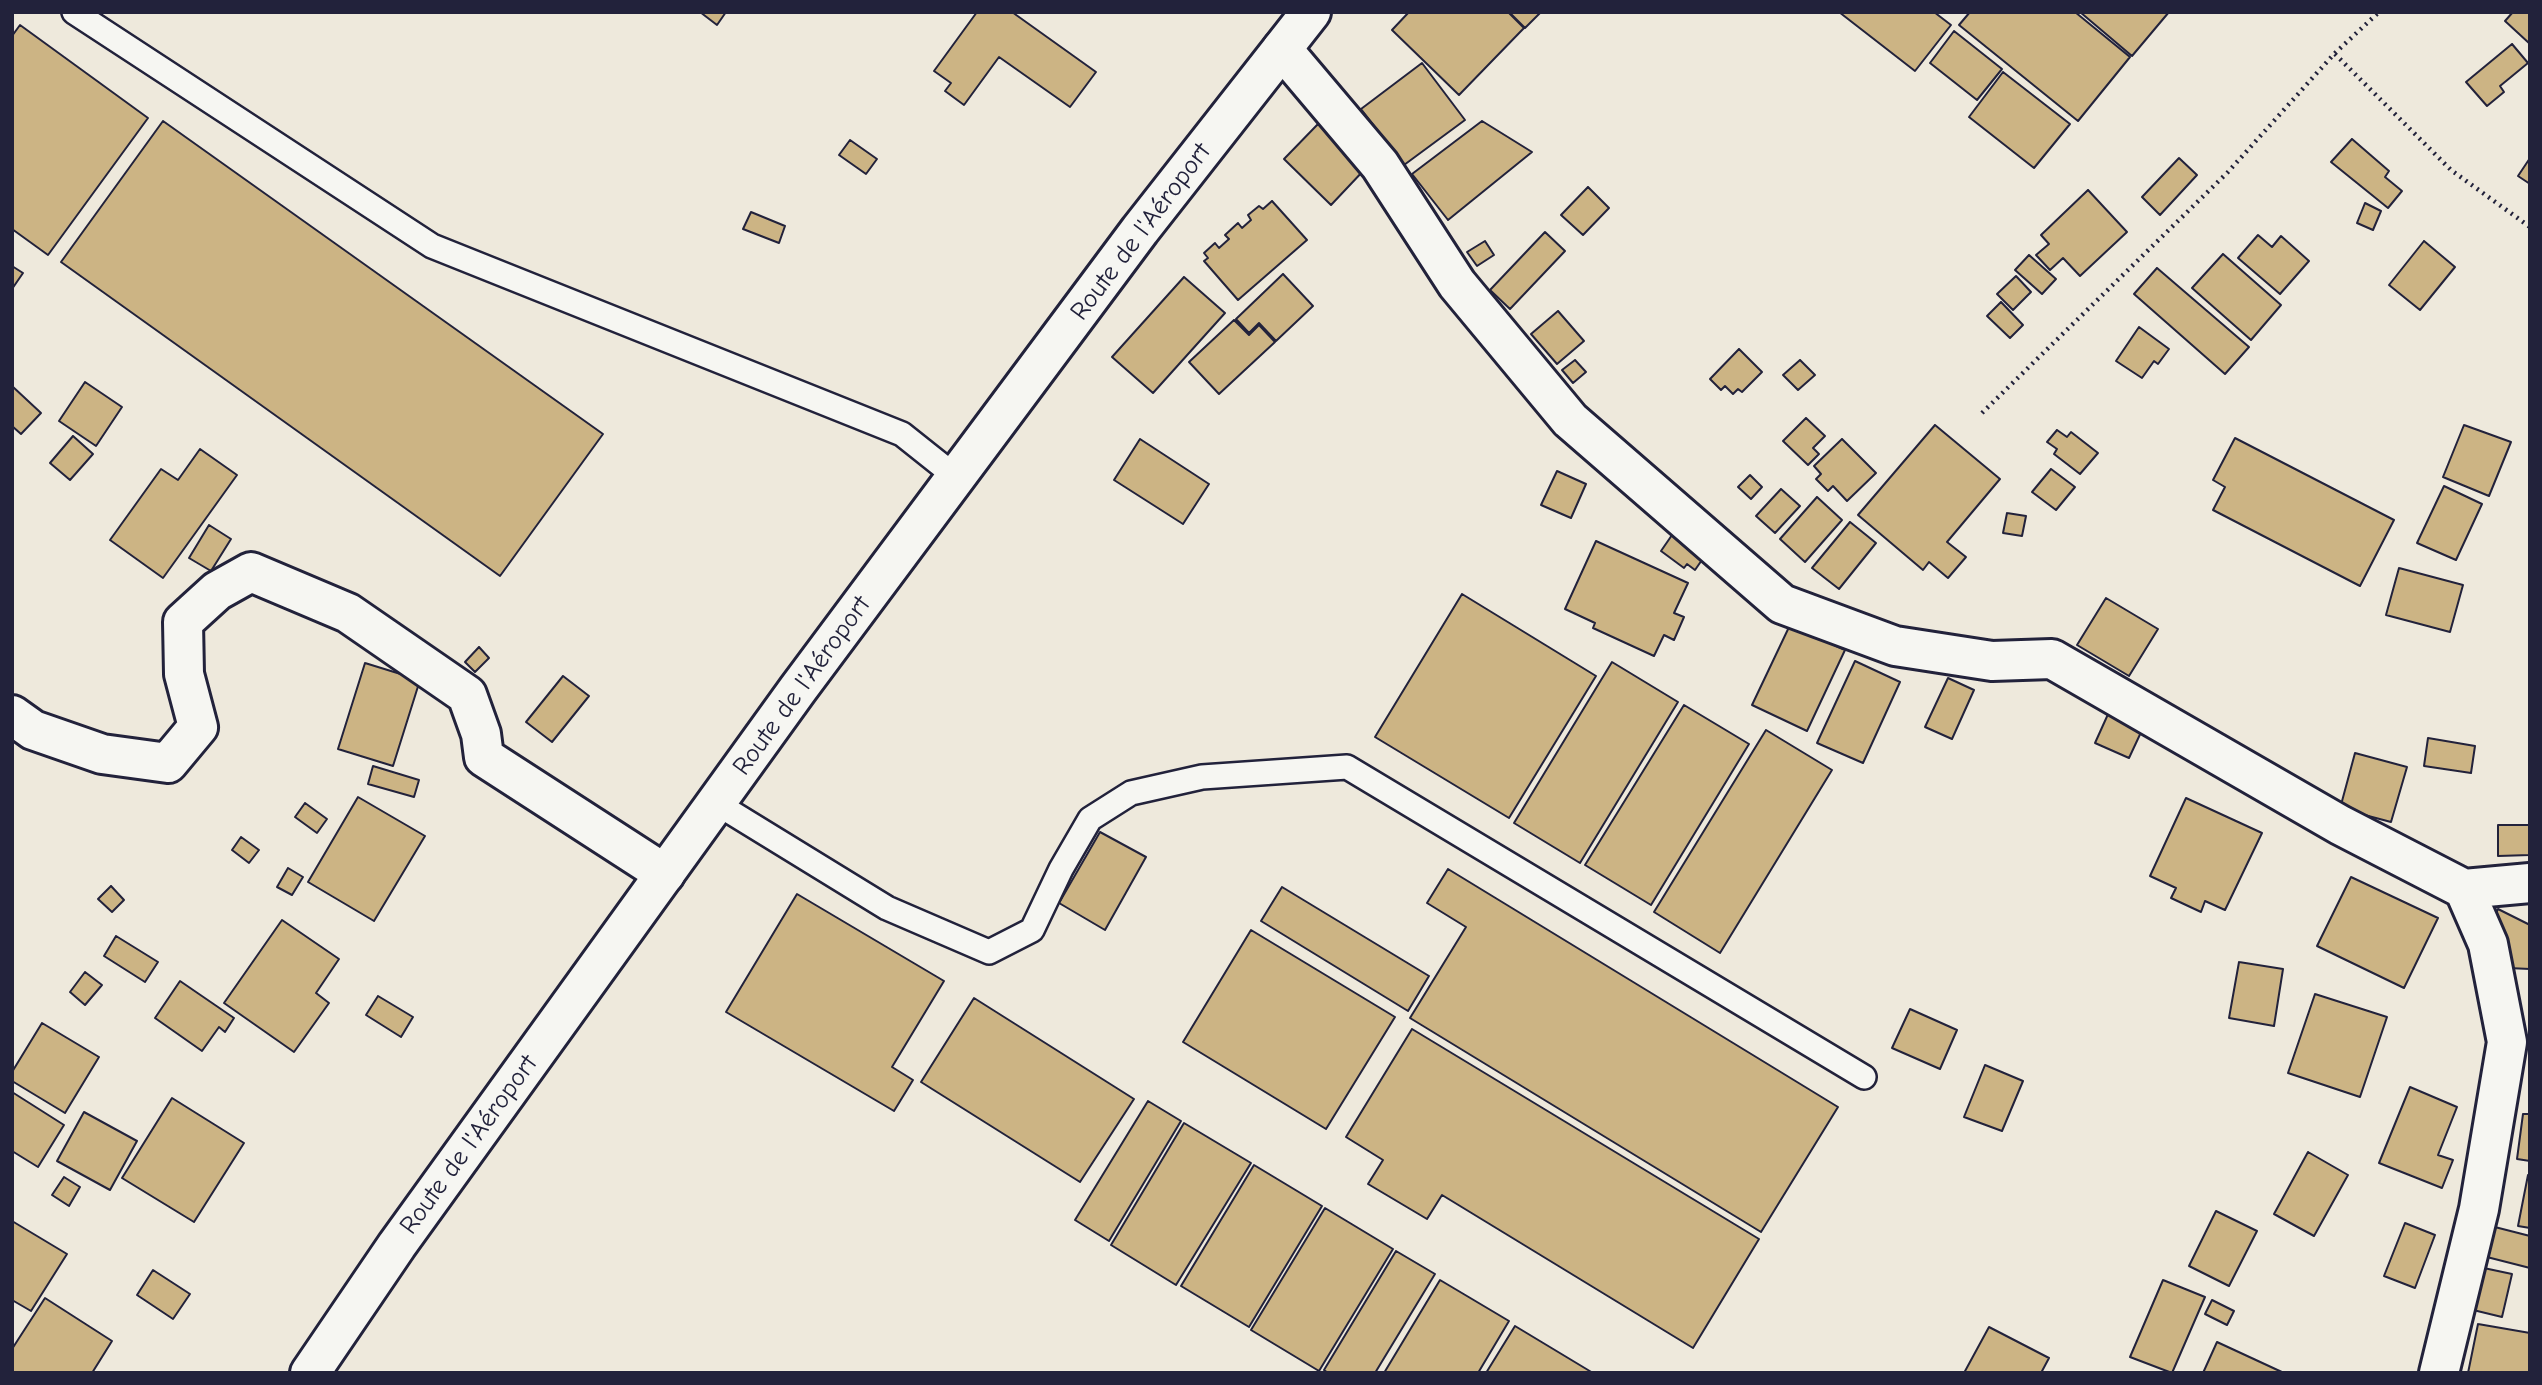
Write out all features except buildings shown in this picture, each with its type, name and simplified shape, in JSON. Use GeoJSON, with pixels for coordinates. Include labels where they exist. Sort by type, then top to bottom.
{"type":"FeatureCollection","features":[{"type":"Feature","properties":{"kind":"street","name":"Route de l'Aéroport"},"geometry":{"type":"LineString","coordinates":[[310,1373],[397,1245],[716,803],[1140,230],[1311,12]]}},
{"type":"Feature","properties":{"kind":"street"},"geometry":{"type":"LineString","coordinates":[[1282,49],[1380,165],[1457,284],[1570,420],[1783,604],[1895,646],[1992,662],[2052,659],[2340,825],[2464,889],[2530,883]]}},
{"type":"Feature","properties":{"kind":"street"},"geometry":{"type":"LineString","coordinates":[[12,715],[33,730],[102,754],[168,763],[198,727],[184,674],[183,622],[217,591],[251,572],[348,613],[467,695],[481,734],[484,757],[665,874]]}},
{"type":"Feature","properties":{"kind":"street"},"geometry":{"type":"LineString","coordinates":[[2440,1373],[2479,1209],[2507,1042],[2488,944],[2464,889]]}},
{"type":"Feature","properties":{"kind":"lane"},"geometry":{"type":"LineString","coordinates":[[74,12],[432,246],[902,434],[956,477]]}},
{"type":"Feature","properties":{"kind":"lane"},"geometry":{"type":"LineString","coordinates":[[716,803],[887,908],[989,952],[1032,930],[1061,869],[1090,819],[1131,793],[1202,777],[1347,767],[1864,1077]]}},
{"type":"Feature","properties":{"kind":"path"},"geometry":{"type":"LineString","coordinates":[[1982,413],[2228,172],[2334,54],[2379,12]]}},
{"type":"Feature","properties":{"kind":"path"},"geometry":{"type":"LineString","coordinates":[[2334,54],[2451,170],[2530,227]]}}]}
